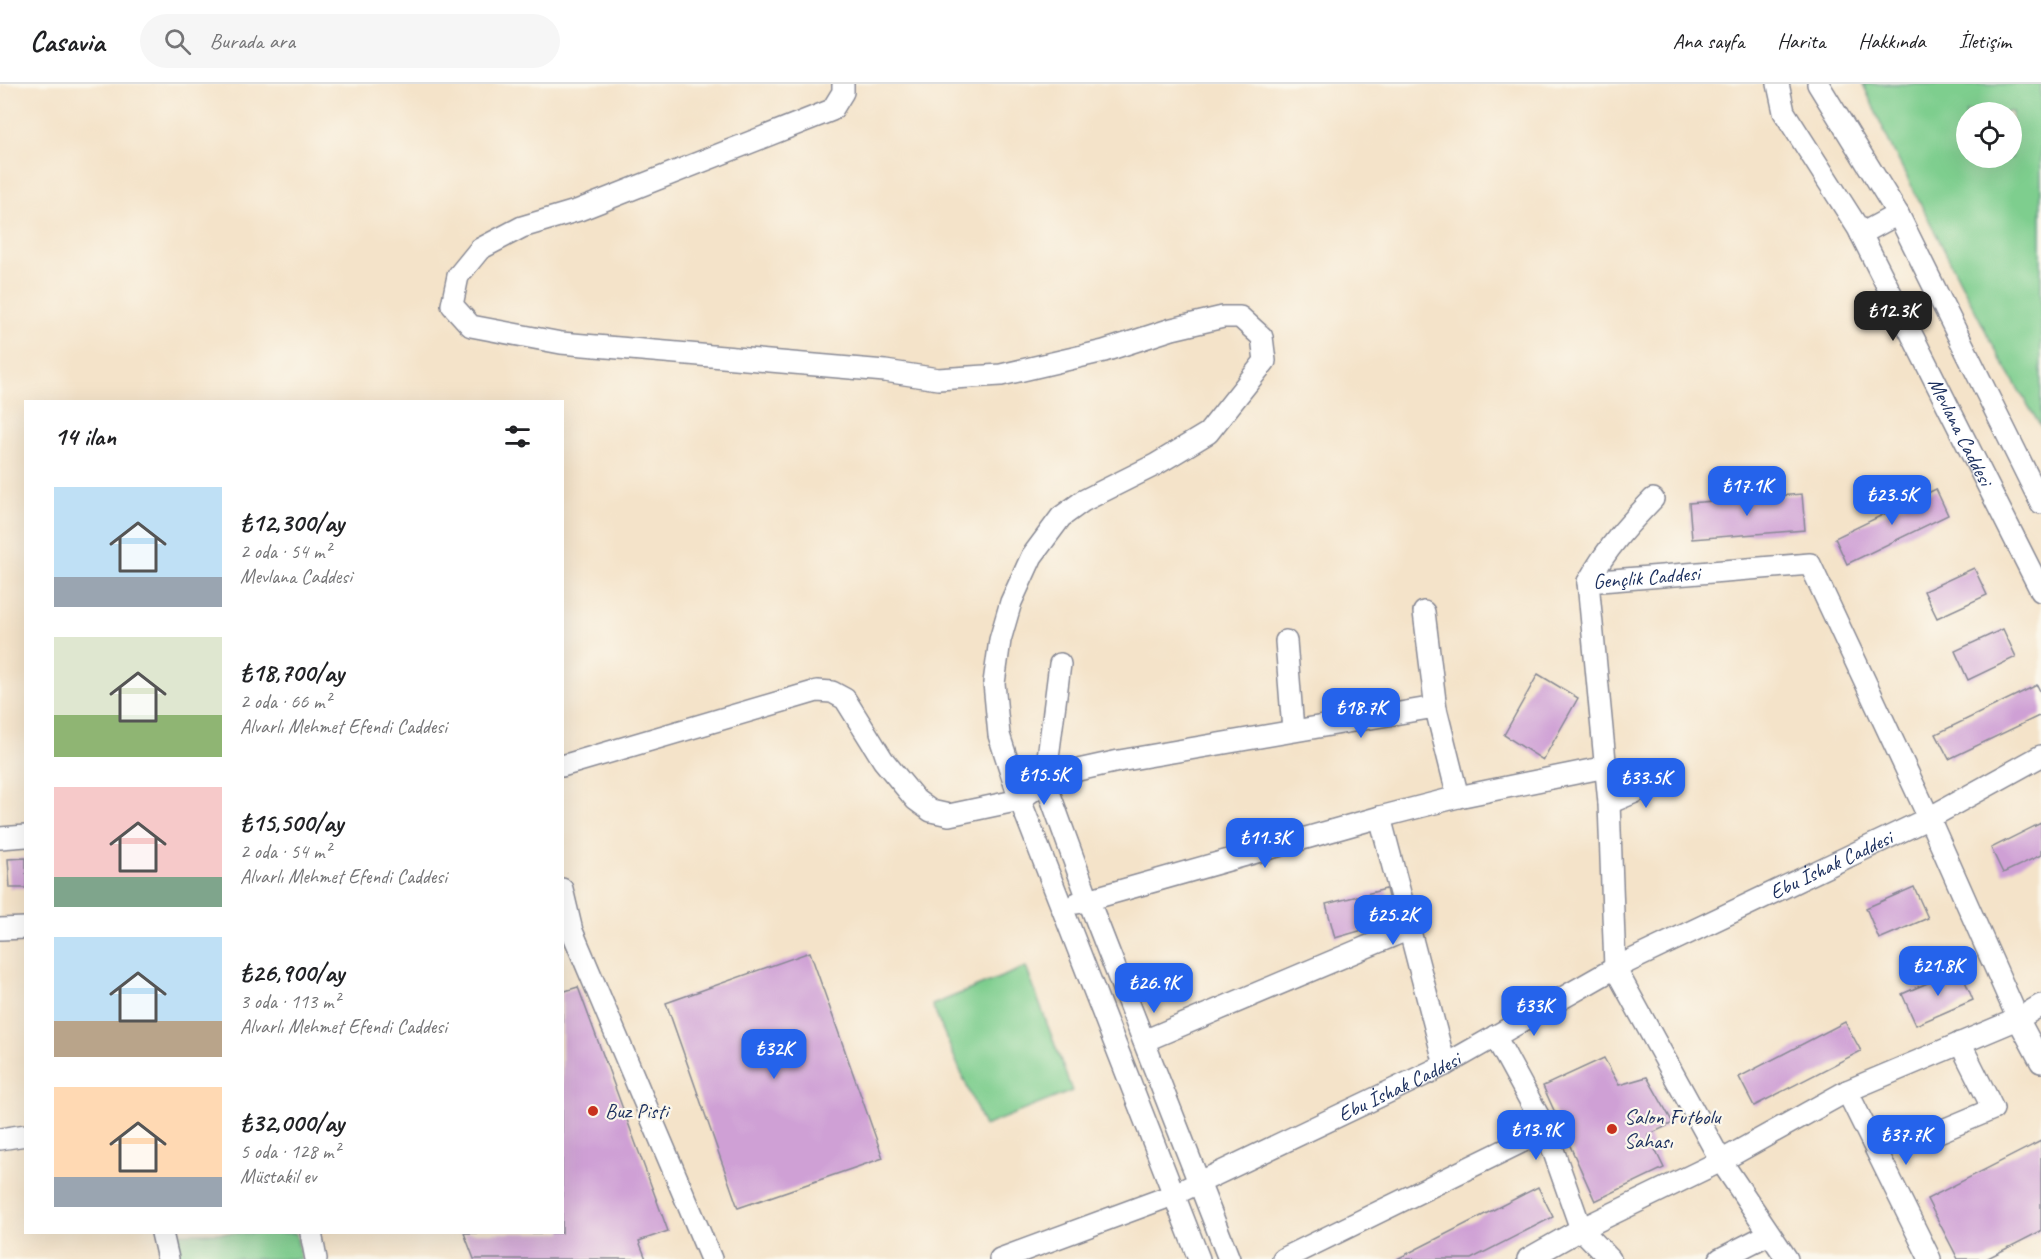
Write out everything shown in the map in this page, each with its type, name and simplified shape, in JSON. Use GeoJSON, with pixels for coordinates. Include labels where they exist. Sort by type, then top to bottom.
{"type":"FeatureCollection","features":[{"type":"Feature","properties":{"kind":"street"},"geometry":{"type":"LineString","coordinates":[[843,84],[843,92],[832,110],[579,210],[522,227],[480,249],[458,276],[452,305],[471,326],[561,343],[885,371],[938,379],[1001,375],[1104,351],[1172,329],[1223,317],[1240,317],[1262,337],[1264,361],[1208,433],[1155,465],[1083,501],[1061,517],[1032,556],[1015,593],[1000,640],[994,683],[999,735],[1020,800],[1199,1259]]}},
{"type":"Feature","properties":{"kind":"street","name":"Mevlana Caddesi"},"geometry":{"type":"LineString","coordinates":[[1778,84],[1784,112],[1861,234],[2041,591]]}},
{"type":"Feature","properties":{"kind":"street","name":"Mevlana Caddesi"},"geometry":{"type":"LineString","coordinates":[[1818,84],[1898,214],[2041,503]]}},
{"type":"Feature","properties":{"kind":"street"},"geometry":{"type":"LineString","coordinates":[[1861,234],[1898,214]]}},
{"type":"Feature","properties":{"kind":"street"},"geometry":{"type":"LineString","coordinates":[[1588,582],[1602,557],[1620,533],[1653,499]]}},
{"type":"Feature","properties":{"kind":"street","name":"Gençlik Caddesi"},"geometry":{"type":"LineString","coordinates":[[1787,1259],[1721,1161],[1615,969],[1609,803],[1588,582],[1810,564],[1929,818],[2018,1019],[2041,1062]]}},
{"type":"Feature","properties":{"kind":"street"},"geometry":{"type":"LineString","coordinates":[[1424,612],[1436,709],[1458,797]]}},
{"type":"Feature","properties":{"kind":"street"},"geometry":{"type":"LineString","coordinates":[[1286,641],[1293,730]]}},
{"type":"Feature","properties":{"kind":"street"},"geometry":{"type":"LineString","coordinates":[[1060,664],[1045,781],[1088,899],[1229,1259]]}},
{"type":"Feature","properties":{"kind":"street"},"geometry":{"type":"LineString","coordinates":[[564,765],[816,691],[832,692],[845,699],[883,760],[916,800],[931,811],[949,815],[1020,800],[1045,781],[1078,770],[1119,761],[1293,730],[1429,708],[1436,709]]}},
{"type":"Feature","properties":{"kind":"street","name":"Ebu İshak Caddesi"},"geometry":{"type":"LineString","coordinates":[[1000,1259],[1173,1195],[1445,1065],[1615,969],[1929,818],[2041,756]]}},
{"type":"Feature","properties":{"kind":"street"},"geometry":{"type":"LineString","coordinates":[[1062,908],[1380,817],[1458,797],[1606,768]]}},
{"type":"Feature","properties":{"kind":"street"},"geometry":{"type":"LineString","coordinates":[[1609,803],[1668,778]]}},
{"type":"Feature","properties":{"kind":"street"},"geometry":{"type":"LineString","coordinates":[[1380,817],[1445,1065]]}},
{"type":"Feature","properties":{"kind":"street"},"geometry":{"type":"LineString","coordinates":[[0,838],[24,836]]}},
{"type":"Feature","properties":{"kind":"street"},"geometry":{"type":"LineString","coordinates":[[564,907],[567,933],[711,1259]]}},
{"type":"Feature","properties":{"kind":"street"},"geometry":{"type":"LineString","coordinates":[[0,929],[24,928]]}},
{"type":"Feature","properties":{"kind":"street"},"geometry":{"type":"LineString","coordinates":[[1144,1041],[1409,929]]}},
{"type":"Feature","properties":{"kind":"street"},"geometry":{"type":"LineString","coordinates":[[1528,1259],[1581,1229],[1721,1161],[1847,1091],[2018,1019],[2041,1005]]}},
{"type":"Feature","properties":{"kind":"street"},"geometry":{"type":"LineString","coordinates":[[1495,1036],[1546,1130],[1581,1229],[1610,1259]]}},
{"type":"Feature","properties":{"kind":"street"},"geometry":{"type":"LineString","coordinates":[[1929,1136],[1993,1109],[1960,1043]]}},
{"type":"Feature","properties":{"kind":"street"},"geometry":{"type":"LineString","coordinates":[[1847,1091],[1930,1259]]}},
{"type":"Feature","properties":{"kind":"street"},"geometry":{"type":"LineString","coordinates":[[1283,1259],[1546,1130]]}},
{"type":"Feature","properties":{"kind":"street"},"geometry":{"type":"LineString","coordinates":[[0,1139],[24,1135]]}},
{"type":"Feature","properties":{"kind":"street"},"geometry":{"type":"LineString","coordinates":[[162,1234],[168,1259]]}},
{"type":"Feature","properties":{"kind":"street"},"geometry":{"type":"LineString","coordinates":[[311,1234],[316,1259]]}},
{"type":"Feature","properties":{"kind":"street"},"geometry":{"type":"LineString","coordinates":[[1720,1259],[1769,1234]]}},
{"type":"Feature","properties":{"kind":"green space"},"geometry":{"type":"Polygon","coordinates":[[[1863,84],[2041,84],[2041,427],[1999,357],[1891,146],[1863,84]]]}},
{"type":"Feature","properties":{"kind":"green space"},"geometry":{"type":"Polygon","coordinates":[[[1026,967],[1072,1091],[984,1126],[932,1005],[1026,967]]]}},
{"type":"Feature","properties":{"kind":"green space"},"geometry":{"type":"Polygon","coordinates":[[[172,1234],[296,1234],[301,1259],[177,1259],[172,1234]]]}},
{"type":"Feature","properties":{"kind":"building"},"geometry":{"type":"Polygon","coordinates":[[[1936,489],[1948,515],[1847,564],[1835,538],[1936,489]]]}},
{"type":"Feature","properties":{"kind":"building"},"geometry":{"type":"Polygon","coordinates":[[[1802,494],[1805,530],[1692,539],[1689,503],[1802,494]]]}},
{"type":"Feature","properties":{"kind":"building"},"geometry":{"type":"Polygon","coordinates":[[[1974,568],[1987,595],[1937,618],[1924,591],[1974,568]]]}},
{"type":"Feature","properties":{"kind":"building"},"geometry":{"type":"Polygon","coordinates":[[[2003,629],[2016,657],[1968,680],[1955,651],[2003,629]]]}},
{"type":"Feature","properties":{"kind":"building"},"geometry":{"type":"Polygon","coordinates":[[[1538,674],[1578,698],[1543,760],[1504,735],[1538,674]]]}},
{"type":"Feature","properties":{"kind":"building"},"geometry":{"type":"Polygon","coordinates":[[[2037,685],[2041,693],[2041,715],[1949,759],[1936,734],[2037,685]]]}},
{"type":"Feature","properties":{"kind":"building"},"geometry":{"type":"Polygon","coordinates":[[[2041,823],[2041,855],[2003,873],[1991,848],[2041,823]]]}},
{"type":"Feature","properties":{"kind":"building"},"geometry":{"type":"Polygon","coordinates":[[[24,858],[24,888],[10,888],[8,859],[24,858]]]}},
{"type":"Feature","properties":{"kind":"building"},"geometry":{"type":"Polygon","coordinates":[[[1914,887],[1928,918],[1879,939],[1866,908],[1914,887]]]}},
{"type":"Feature","properties":{"kind":"building"},"geometry":{"type":"Polygon","coordinates":[[[1386,889],[1394,921],[1335,938],[1326,904],[1386,889]]]}},
{"type":"Feature","properties":{"kind":"building"},"geometry":{"type":"Polygon","coordinates":[[[810,952],[883,1158],[738,1208],[666,1003],[810,952]]]}},
{"type":"Feature","properties":{"kind":"building"},"geometry":{"type":"Polygon","coordinates":[[[1960,969],[1973,1000],[1916,1025],[1902,994],[1960,969]]]}},
{"type":"Feature","properties":{"kind":"building","name":"Buz Pisti"},"geometry":{"type":"Polygon","coordinates":[[[578,987],[668,1231],[639,1241],[646,1259],[474,1259],[464,1234],[564,1234],[564,991],[578,987]]]}},
{"type":"Feature","properties":{"kind":"building"},"geometry":{"type":"Polygon","coordinates":[[[1845,1022],[1861,1051],[1754,1106],[1739,1077],[1845,1022]]]}},
{"type":"Feature","properties":{"kind":"building","name":"Salon Futbolu Sahası"},"geometry":{"type":"Polygon","coordinates":[[[1604,1058],[1619,1085],[1647,1077],[1673,1123],[1648,1135],[1664,1168],[1595,1201],[1543,1086],[1604,1058]]]}},
{"type":"Feature","properties":{"kind":"building"},"geometry":{"type":"Polygon","coordinates":[[[2041,1141],[2041,1231],[1986,1259],[1958,1259],[1927,1199],[2041,1141]]]}},
{"type":"Feature","properties":{"kind":"building"},"geometry":{"type":"Polygon","coordinates":[[[1538,1187],[1553,1217],[1471,1259],[1397,1259],[1538,1187]]]}},
{"type":"Feature","properties":{"kind":"place","name":"Buz Pisti"},"geometry":{"type":"Point","coordinates":[593,1111]}},
{"type":"Feature","properties":{"kind":"place","name":"Salon Futbolu Sahası"},"geometry":{"type":"Point","coordinates":[1612,1129]}}]}
